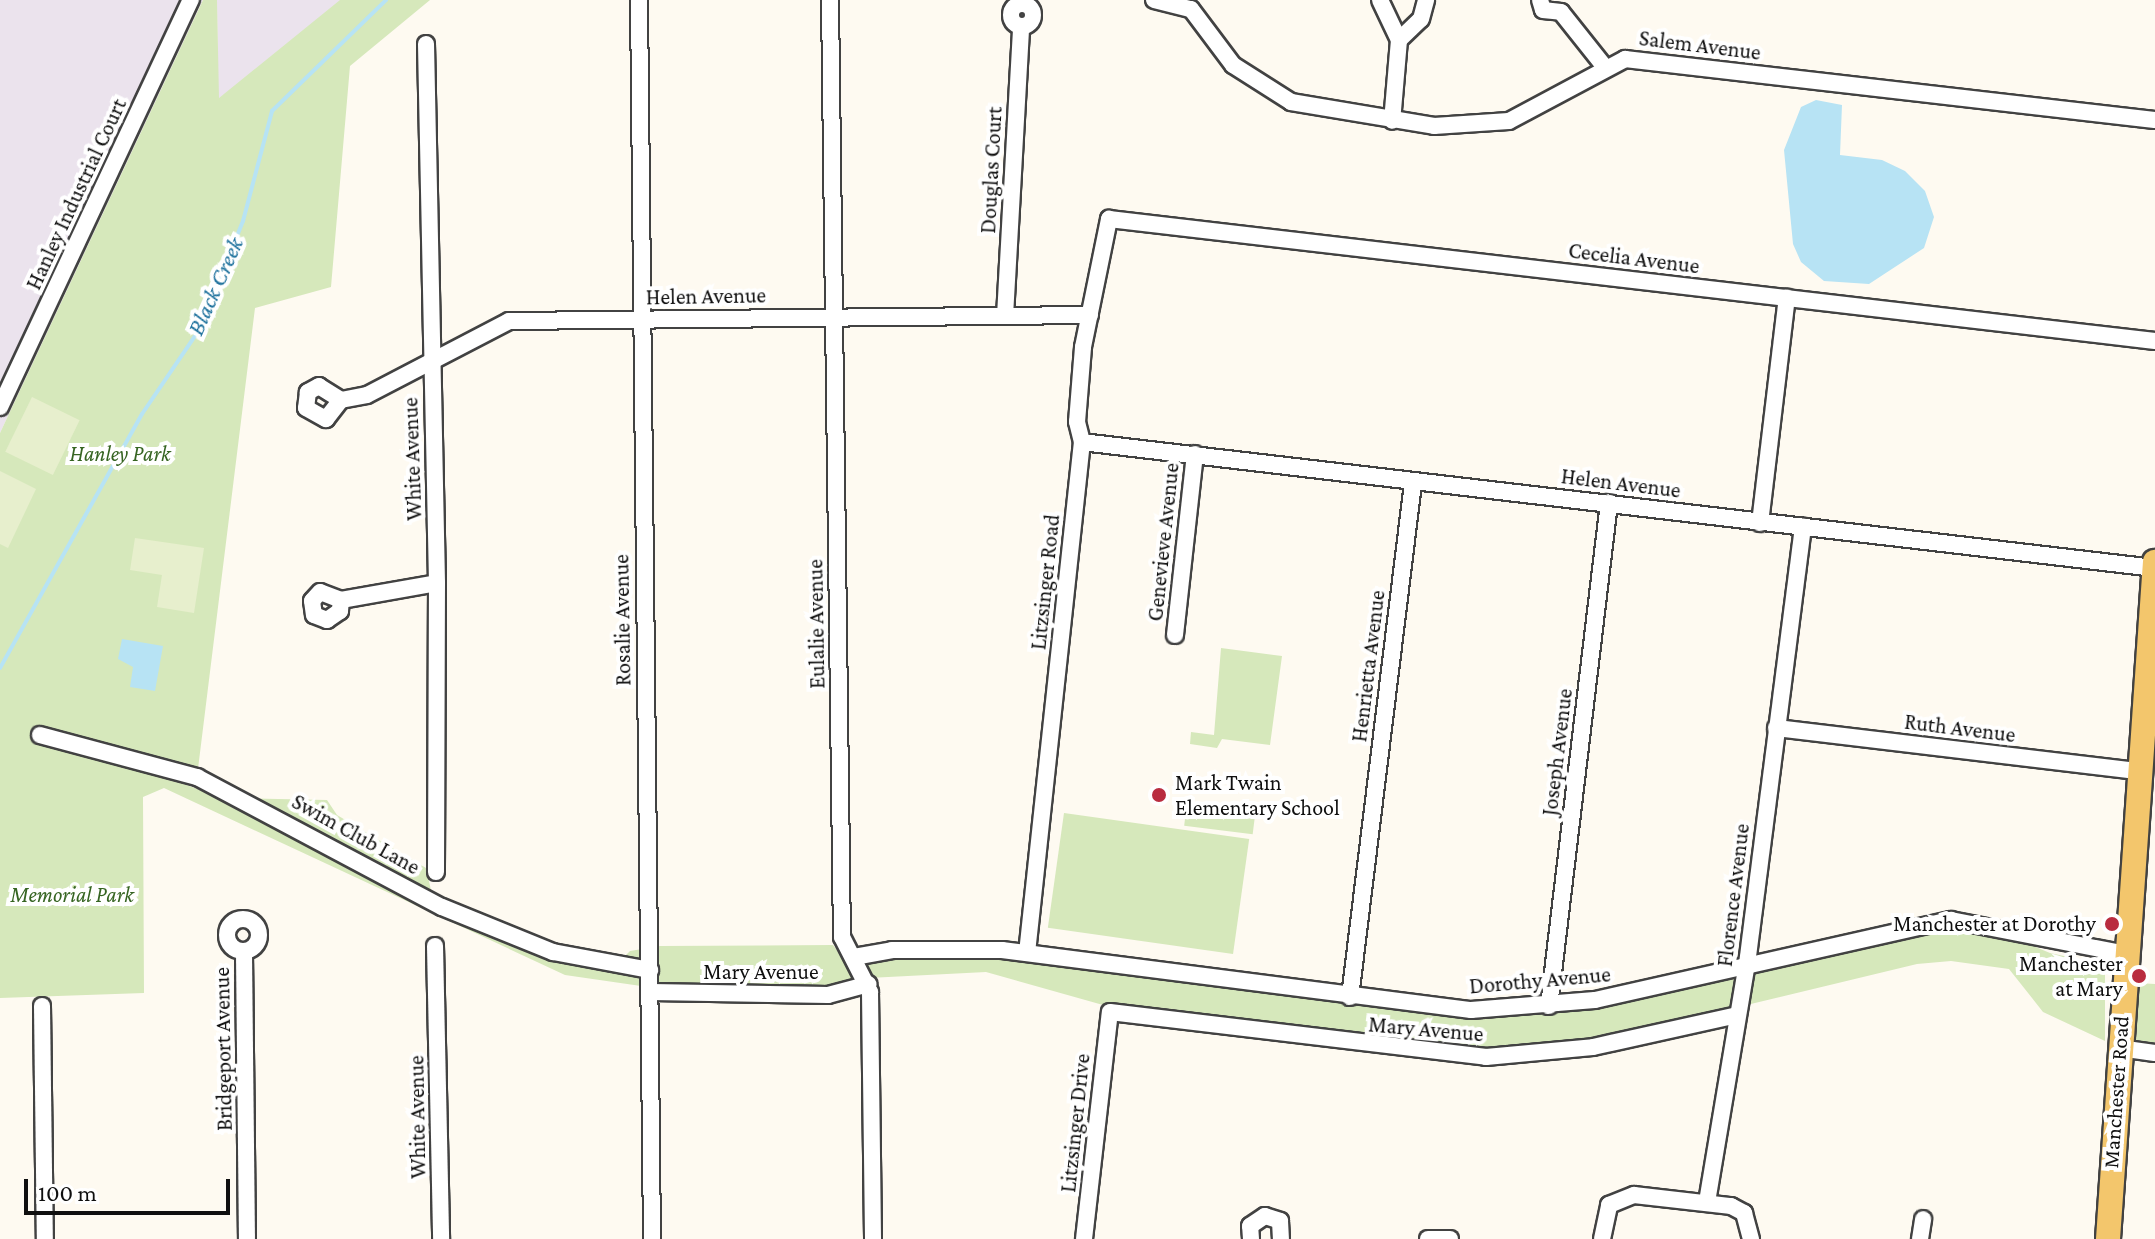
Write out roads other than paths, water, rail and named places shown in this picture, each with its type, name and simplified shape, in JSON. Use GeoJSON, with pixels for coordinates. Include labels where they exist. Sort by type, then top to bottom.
{"type":"FeatureCollection","features":[{"type":"Feature","properties":{"kind":"main road","name":"Manchester Road"},"geometry":{"type":"LineString","coordinates":[[2108,1239],[2155,562]]}},
{"type":"Feature","properties":{"kind":"street","name":"Hanley Industrial Court"},"geometry":{"type":"LineString","coordinates":[[0,407],[191,0]]}},
{"type":"Feature","properties":{"kind":"street","name":"Rosalie Avenue"},"geometry":{"type":"LineString","coordinates":[[639,0],[639,319],[651,992],[652,1239]]}},
{"type":"Feature","properties":{"kind":"street","name":"Eulalie Avenue"},"geometry":{"type":"LineString","coordinates":[[830,0],[842,937],[869,984],[873,1239]]}},
{"type":"Feature","properties":{"kind":"street"},"geometry":{"type":"LineString","coordinates":[[1154,0],[1191,9],[1206,0]]}},
{"type":"Feature","properties":{"kind":"street"},"geometry":{"type":"LineString","coordinates":[[1380,0],[1399,40],[1392,121]]}},
{"type":"Feature","properties":{"kind":"street"},"geometry":{"type":"LineString","coordinates":[[1399,40],[1421,19],[1426,0]]}},
{"type":"Feature","properties":{"kind":"street"},"geometry":{"type":"LineString","coordinates":[[1540,0],[1543,10],[1563,6],[1604,66]]}},
{"type":"Feature","properties":{"kind":"street","name":"Salem Avenue"},"geometry":{"type":"LineString","coordinates":[[1191,9],[1221,52],[1261,87],[1306,106],[1392,121],[1467,128],[1509,121],[1560,99],[1604,66],[1625,59],[2155,120]]}},
{"type":"Feature","properties":{"kind":"street","name":"Douglas Court"},"geometry":{"type":"LineString","coordinates":[[1005,316],[1021,26]]}},
{"type":"Feature","properties":{"kind":"street","name":"White Avenue"},"geometry":{"type":"LineString","coordinates":[[426,44],[437,583],[436,872]]}},
{"type":"Feature","properties":{"kind":"street","name":"Cecelia Avenue"},"geometry":{"type":"LineString","coordinates":[[1109,219],[2155,341]]}},
{"type":"Feature","properties":{"kind":"street","name":"Litzsinger Road"},"geometry":{"type":"LineString","coordinates":[[1027,953],[1082,442],[1077,422],[1090,315],[1109,219]]}},
{"type":"Feature","properties":{"kind":"street"},"geometry":{"type":"LineString","coordinates":[[1760,523],[1787,298]]}},
{"type":"Feature","properties":{"kind":"street","name":"Helen Avenue"},"geometry":{"type":"LineString","coordinates":[[341,400],[367,395],[509,321],[1090,315]]}},
{"type":"Feature","properties":{"kind":"street","name":"Helen Avenue"},"geometry":{"type":"LineString","coordinates":[[1082,442],[2154,568]]}},
{"type":"Feature","properties":{"kind":"street","name":"Genevieve Avenue"},"geometry":{"type":"LineString","coordinates":[[1175,635],[1195,454]]}},
{"type":"Feature","properties":{"kind":"street","name":"Henrietta Avenue"},"geometry":{"type":"LineString","coordinates":[[1350,997],[1413,483]]}},
{"type":"Feature","properties":{"kind":"street","name":"Joseph Avenue"},"geometry":{"type":"LineString","coordinates":[[1549,1006],[1609,503]]}},
{"type":"Feature","properties":{"kind":"street","name":"Florence Avenue"},"geometry":{"type":"LineString","coordinates":[[1707,1202],[1747,964],[1803,527]]}},
{"type":"Feature","properties":{"kind":"street"},"geometry":{"type":"LineString","coordinates":[[341,600],[437,583]]}},
{"type":"Feature","properties":{"kind":"street","name":"Ruth Avenue"},"geometry":{"type":"LineString","coordinates":[[1776,728],[2139,771]]}},
{"type":"Feature","properties":{"kind":"street","name":"Swim Club Lane"},"geometry":{"type":"LineString","coordinates":[[40,735],[197,777],[442,907],[553,952],[650,970]]}},
{"type":"Feature","properties":{"kind":"street","name":"Dorothy Avenue"},"geometry":{"type":"LineString","coordinates":[[854,957],[892,950],[1027,953],[1350,997],[1471,1010],[1549,1006],[1671,985],[1747,964],[1951,920],[2126,954]]}},
{"type":"Feature","properties":{"kind":"street","name":"White Avenue"},"geometry":{"type":"LineString","coordinates":[[435,946],[441,1239]]}},
{"type":"Feature","properties":{"kind":"street","name":"Bridgeport Avenue"},"geometry":{"type":"LineString","coordinates":[[244,954],[247,1239]]}},
{"type":"Feature","properties":{"kind":"street","name":"Mary Avenue"},"geometry":{"type":"LineString","coordinates":[[651,992],[828,995],[869,984]]}},
{"type":"Feature","properties":{"kind":"street"},"geometry":{"type":"LineString","coordinates":[[42,1006],[45,1239]]}},
{"type":"Feature","properties":{"kind":"street","name":"Mary Avenue"},"geometry":{"type":"LineString","coordinates":[[1110,1012],[1486,1057],[1593,1047],[1737,1015]]}},
{"type":"Feature","properties":{"kind":"street","name":"Litzsinger Drive"},"geometry":{"type":"LineString","coordinates":[[1084,1239],[1110,1012]]}},
{"type":"Feature","properties":{"kind":"street"},"geometry":{"type":"LineString","coordinates":[[2119,1048],[2155,1053]]}},
{"type":"Feature","properties":{"kind":"street"},"geometry":{"type":"LineString","coordinates":[[1602,1239],[1609,1205],[1624,1196],[1707,1202],[1744,1213],[1751,1239]]}},
{"type":"Feature","properties":{"kind":"street"},"geometry":{"type":"LineString","coordinates":[[1251,1239],[1250,1226],[1265,1216],[1280,1221],[1281,1239]]}},
{"type":"Feature","properties":{"kind":"street"},"geometry":{"type":"LineString","coordinates":[[1920,1239],[1923,1219]]}},
{"type":"Feature","properties":{"kind":"street"},"geometry":{"type":"LineString","coordinates":[[1428,1239],[1450,1239]]}},
{"type":"Feature","properties":{"kind":"water"},"geometry":{"type":"Polygon","coordinates":[[[1816,100],[1842,105],[1840,155],[1882,160],[1905,171],[1925,191],[1934,217],[1924,248],[1869,284],[1824,281],[1801,262],[1793,244],[1784,150],[1801,107],[1816,100]]]}},
{"type":"Feature","properties":{"kind":"water"},"geometry":{"type":"Polygon","coordinates":[[[122,639],[163,646],[155,691],[130,687],[133,667],[118,659],[122,639]]]}},
{"type":"Feature","properties":{"kind":"waterway","name":"Black Creek"},"geometry":{"type":"LineString","coordinates":[[0,668],[142,414],[199,330],[243,221],[272,111],[386,0]]}},
{"type":"Feature","properties":{"kind":"place","name":"Mark Twain Elementary School"},"geometry":{"type":"Point","coordinates":[1159,795]}},
{"type":"Feature","properties":{"kind":"place","name":"Manchester at Dorothy"},"geometry":{"type":"Point","coordinates":[2112,924]}},
{"type":"Feature","properties":{"kind":"place","name":"Manchester at Mary"},"geometry":{"type":"Point","coordinates":[2139,976]}},
{"type":"Feature","properties":{"kind":"park label","name":"Hanley Park"},"geometry":{"type":"Point","coordinates":[120,454]}},
{"type":"Feature","properties":{"kind":"park label","name":"Memorial Park"},"geometry":{"type":"Point","coordinates":[72,895]}}]}
